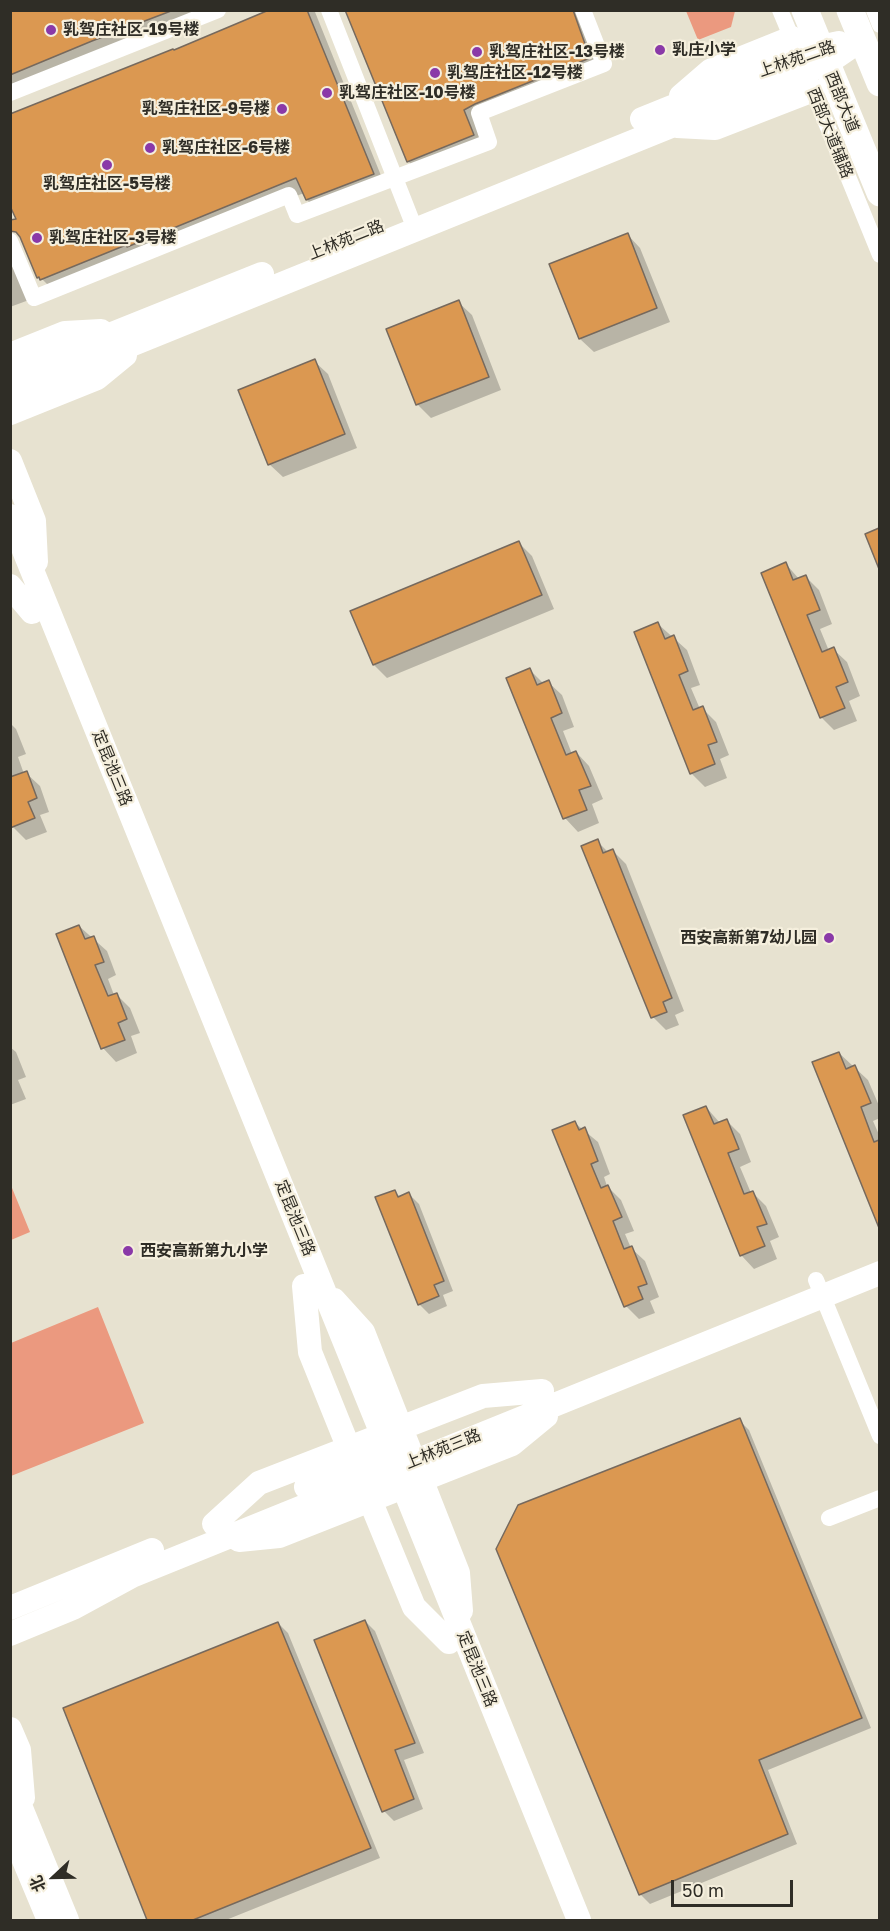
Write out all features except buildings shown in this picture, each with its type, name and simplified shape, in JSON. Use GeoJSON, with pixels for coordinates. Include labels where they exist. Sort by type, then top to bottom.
{"type":"FeatureCollection","features":[{"type":"Feature","properties":{"kind":"main road","name":"西部大道"},"geometry":{"type":"LineString","coordinates":[[805,10],[809,61],[879,193]]}},
{"type":"Feature","properties":{"kind":"main road"},"geometry":{"type":"LineString","coordinates":[[850,10],[874,35],[879,83]]}},
{"type":"Feature","properties":{"kind":"street"},"geometry":{"type":"LineString","coordinates":[[10,93],[218,10]]}},
{"type":"Feature","properties":{"kind":"street"},"geometry":{"type":"LineString","coordinates":[[329,10],[412,222]]}},
{"type":"Feature","properties":{"kind":"street"},"geometry":{"type":"LineString","coordinates":[[10,241],[34,298],[289,195],[297,215],[394,176],[489,142],[478,113],[604,64],[583,10]]}},
{"type":"Feature","properties":{"kind":"street","name":"西部大道辅路"},"geometry":{"type":"LineString","coordinates":[[780,10],[809,61],[879,255]]}},
{"type":"Feature","properties":{"kind":"street"},"geometry":{"type":"LineString","coordinates":[[874,10],[874,35]]}},
{"type":"Feature","properties":{"kind":"street","name":"上林苑二路"},"geometry":{"type":"LineString","coordinates":[[10,394],[145,339],[412,222],[874,35]]}},
{"type":"Feature","properties":{"kind":"street"},"geometry":{"type":"LineString","coordinates":[[668,118],[710,71],[809,61]]}},
{"type":"Feature","properties":{"kind":"street","name":"上林苑二路"},"geometry":{"type":"LineString","coordinates":[[10,375],[122,330],[412,222]]}},
{"type":"Feature","properties":{"kind":"street"},"geometry":{"type":"LineString","coordinates":[[10,355],[65,333],[122,330]]}},
{"type":"Feature","properties":{"kind":"street"},"geometry":{"type":"LineString","coordinates":[[10,413],[97,378],[145,339]]}},
{"type":"Feature","properties":{"kind":"street"},"geometry":{"type":"LineString","coordinates":[[10,461],[34,520],[37,582]]}},
{"type":"Feature","properties":{"kind":"street","name":"定昆池三路"},"geometry":{"type":"LineString","coordinates":[[10,516],[313,1286]]}},
{"type":"Feature","properties":{"kind":"street","name":"定昆池三路"},"geometry":{"type":"LineString","coordinates":[[10,560],[313,1286],[456,1637],[579,1920]]}},
{"type":"Feature","properties":{"kind":"street"},"geometry":{"type":"LineString","coordinates":[[10,586],[32,612]]}},
{"type":"Feature","properties":{"kind":"street","name":"上林苑三路"},"geometry":{"type":"LineString","coordinates":[[10,1608],[214,1533],[820,1288],[879,1255]]}},
{"type":"Feature","properties":{"kind":"street","name":"上林苑三路"},"geometry":{"type":"LineString","coordinates":[[820,1288],[879,1273]]}},
{"type":"Feature","properties":{"kind":"street"},"geometry":{"type":"LineString","coordinates":[[313,1286],[363,1332],[385,1464],[458,1573],[456,1637]]}},
{"type":"Feature","properties":{"kind":"street"},"geometry":{"type":"LineString","coordinates":[[820,1288],[879,1436]]}},
{"type":"Feature","properties":{"kind":"street"},"geometry":{"type":"LineString","coordinates":[[214,1533],[259,1483],[385,1464],[483,1396],[553,1396]]}},
{"type":"Feature","properties":{"kind":"street"},"geometry":{"type":"LineString","coordinates":[[829,1518],[879,1498]]}},
{"type":"Feature","properties":{"kind":"street","name":"上林苑三路"},"geometry":{"type":"LineString","coordinates":[[10,1634],[73,1608],[214,1533]]}},
{"type":"Feature","properties":{"kind":"street","name":"定昆池三路"},"geometry":{"type":"LineString","coordinates":[[456,1637],[562,1920]]}},
{"type":"Feature","properties":{"kind":"street"},"geometry":{"type":"LineString","coordinates":[[10,1729],[19,1750],[15,1827],[67,1920]]}},
{"type":"Feature","properties":{"kind":"street"},"geometry":{"type":"LineString","coordinates":[[10,1781],[15,1827],[49,1920]]}},
{"type":"Feature","properties":{"kind":"shaded area"},"geometry":{"type":"Polygon","coordinates":[[[686,11],[735,11],[731,27],[698,40],[686,11]]]}},
{"type":"Feature","properties":{"kind":"shaded area"},"geometry":{"type":"Polygon","coordinates":[[[10,1183],[30,1232],[11,1240],[10,1240],[10,1183]]]}},
{"type":"Feature","properties":{"kind":"shaded area"},"geometry":{"type":"Polygon","coordinates":[[[98,1307],[144,1423],[11,1476],[11,1343],[98,1307]]]}},
{"type":"Feature","properties":{"kind":"place","name":"乳驾庄社区-19号楼"},"geometry":{"type":"Point","coordinates":[51,30]}},
{"type":"Feature","properties":{"kind":"place","name":"乳庄小学"},"geometry":{"type":"Point","coordinates":[660,50]}},
{"type":"Feature","properties":{"kind":"place","name":"乳驾庄社区-13号楼"},"geometry":{"type":"Point","coordinates":[477,52]}},
{"type":"Feature","properties":{"kind":"place","name":"乳驾庄社区-12号楼"},"geometry":{"type":"Point","coordinates":[435,73]}},
{"type":"Feature","properties":{"kind":"place","name":"乳驾庄社区-10号楼"},"geometry":{"type":"Point","coordinates":[327,93]}},
{"type":"Feature","properties":{"kind":"place","name":"乳驾庄社区-9号楼"},"geometry":{"type":"Point","coordinates":[282,109]}},
{"type":"Feature","properties":{"kind":"place","name":"乳驾庄社区-6号楼"},"geometry":{"type":"Point","coordinates":[150,148]}},
{"type":"Feature","properties":{"kind":"place","name":"乳驾庄社区-5号楼"},"geometry":{"type":"Point","coordinates":[107,165]}},
{"type":"Feature","properties":{"kind":"place","name":"乳驾庄社区-3号楼"},"geometry":{"type":"Point","coordinates":[37,238]}},
{"type":"Feature","properties":{"kind":"place","name":"西安高新第7幼儿园"},"geometry":{"type":"Point","coordinates":[829,938]}},
{"type":"Feature","properties":{"kind":"place","name":"西安高新第九小学"},"geometry":{"type":"Point","coordinates":[128,1251]}}]}
